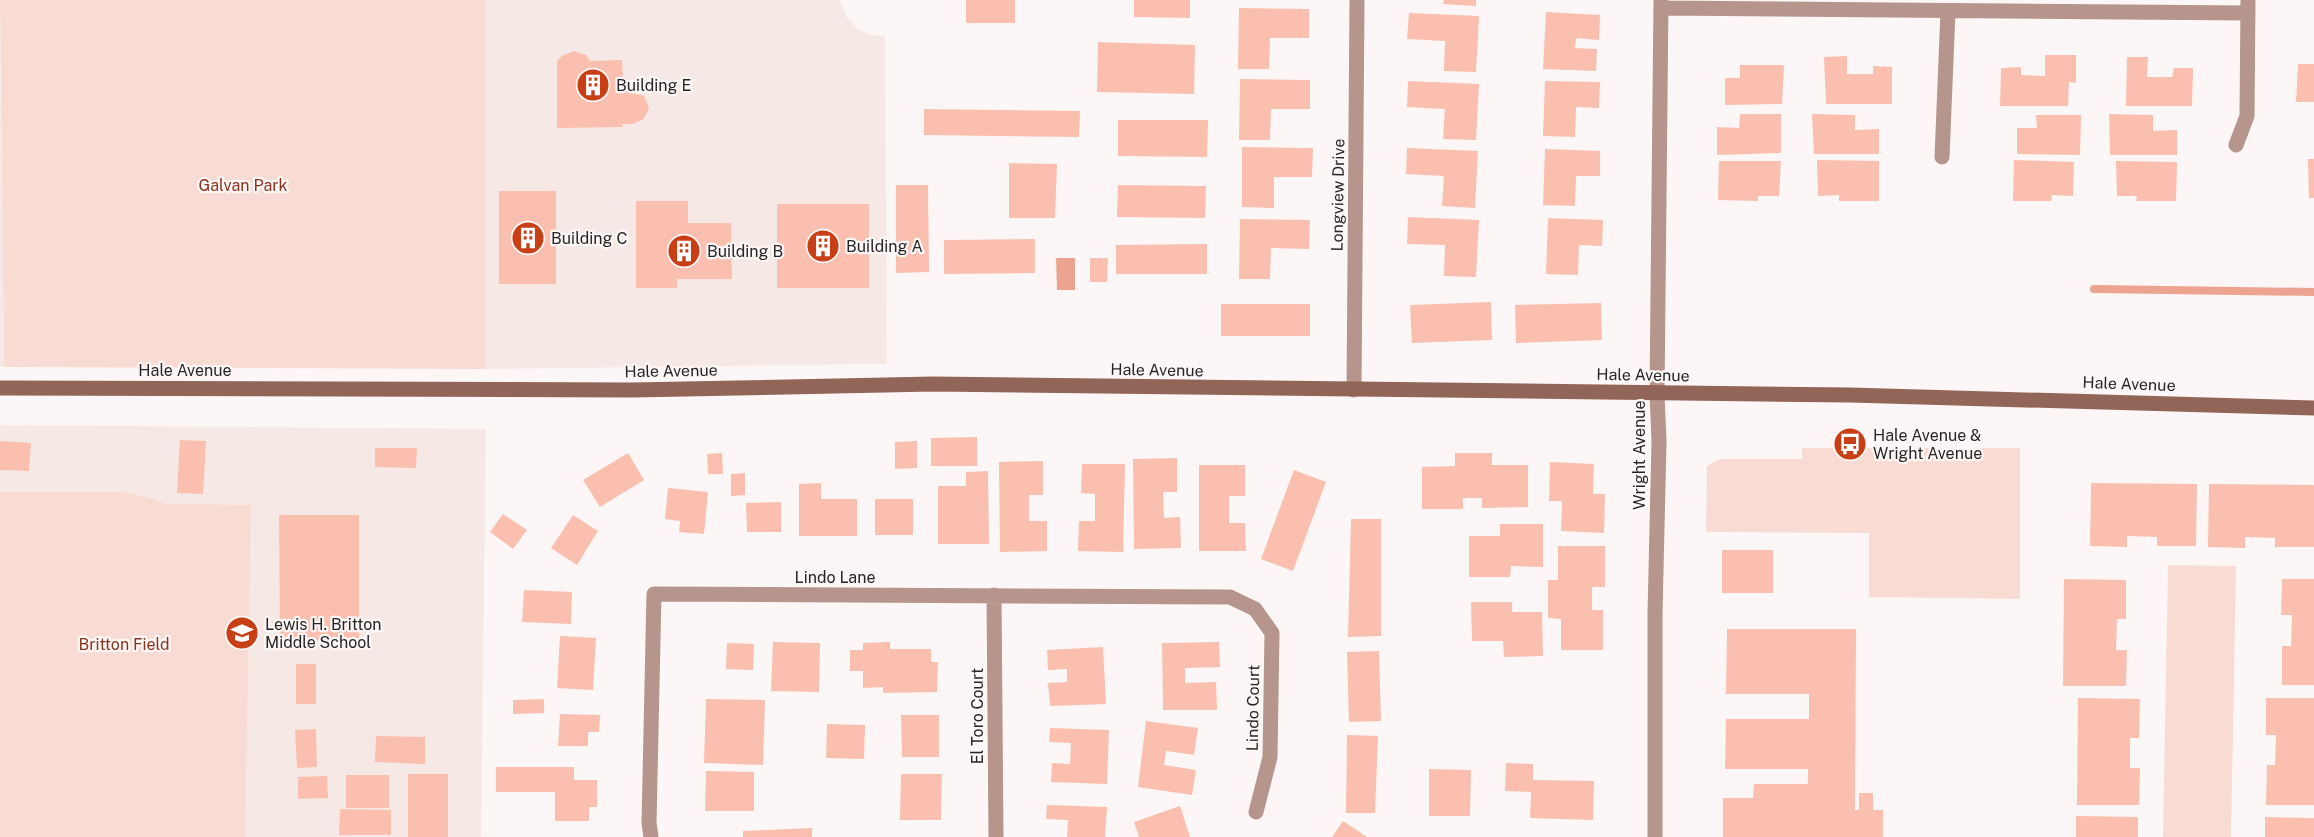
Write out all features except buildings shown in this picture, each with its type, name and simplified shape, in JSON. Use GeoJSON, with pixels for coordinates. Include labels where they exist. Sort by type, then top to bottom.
{"type":"FeatureCollection","features":[{"type":"Feature","properties":{"kind":"main road","name":"Hale Avenue"},"geometry":{"type":"LineString","coordinates":[[0,388],[632,390],[934,384],[1850,395],[2314,408]]}},
{"type":"Feature","properties":{"kind":"street","name":"Longview Drive"},"geometry":{"type":"LineString","coordinates":[[1354,390],[1357,0]]}},
{"type":"Feature","properties":{"kind":"street"},"geometry":{"type":"LineString","coordinates":[[1661,4],[1948,11],[2248,6],[2247,116],[2236,145]]}},
{"type":"Feature","properties":{"kind":"street","name":"Wright Avenue"},"geometry":{"type":"LineString","coordinates":[[1654,837],[1661,4]]}},
{"type":"Feature","properties":{"kind":"street"},"geometry":{"type":"LineString","coordinates":[[1941,157],[1948,11]]}},
{"type":"Feature","properties":{"kind":"street","name":"Lindo Lane"},"geometry":{"type":"LineString","coordinates":[[651,837],[649,812],[654,594],[1230,597],[1255,609]]}},
{"type":"Feature","properties":{"kind":"street","name":"El Toro Court"},"geometry":{"type":"LineString","coordinates":[[994,596],[996,837]]}},
{"type":"Feature","properties":{"kind":"street","name":"Lindo Court"},"geometry":{"type":"LineString","coordinates":[[1255,609],[1272,633],[1270,757],[1256,812]]}},
{"type":"Feature","properties":{"kind":"shaded area"},"geometry":{"type":"Polygon","coordinates":[[[485,0],[840,0],[847,18],[857,28],[870,35],[885,36],[887,364],[485,369],[485,0]]]}},
{"type":"Feature","properties":{"kind":"shaded area"},"geometry":{"type":"Polygon","coordinates":[[[0,41],[4,367],[0,367],[0,41]]]}},
{"type":"Feature","properties":{"kind":"shaded area"},"geometry":{"type":"Polygon","coordinates":[[[1056,258],[1075,258],[1075,290],[1057,290],[1056,258]]]}},
{"type":"Feature","properties":{"kind":"shaded area","name":"Lewis H. Britton Middle School"},"geometry":{"type":"Polygon","coordinates":[[[0,425],[486,429],[481,837],[0,837],[0,425]]]}},
{"type":"Feature","properties":{"kind":"green space","name":"Galvan Park"},"geometry":{"type":"Polygon","coordinates":[[[0,0],[485,0],[485,369],[4,367],[0,0]]]}},
{"type":"Feature","properties":{"kind":"green space"},"geometry":{"type":"Polygon","coordinates":[[[1802,448],[2020,448],[2020,599],[1869,597],[1869,533],[1706,532],[1707,466],[1720,459],[1802,459],[1802,448]]]}},
{"type":"Feature","properties":{"kind":"green space","name":"Britton Field"},"geometry":{"type":"Polygon","coordinates":[[[0,492],[122,492],[166,504],[251,505],[245,837],[0,837],[0,492]]]}},
{"type":"Feature","properties":{"kind":"green space"},"geometry":{"type":"Polygon","coordinates":[[[2168,565],[2236,566],[2231,837],[2163,837],[2168,565]]]}},
{"type":"Feature","properties":{"kind":"waterway"},"geometry":{"type":"LineString","coordinates":[[2094,289],[2314,292]]}},
{"type":"Feature","properties":{"kind":"place","name":"Building E"},"geometry":{"type":"Point","coordinates":[593,85]}},
{"type":"Feature","properties":{"kind":"place","name":"Building C"},"geometry":{"type":"Point","coordinates":[528,238]}},
{"type":"Feature","properties":{"kind":"place","name":"Building A"},"geometry":{"type":"Point","coordinates":[823,246]}},
{"type":"Feature","properties":{"kind":"place","name":"Building B"},"geometry":{"type":"Point","coordinates":[684,251]}},
{"type":"Feature","properties":{"kind":"place","name":"Hale Avenue & Wright Avenue"},"geometry":{"type":"Point","coordinates":[1850,444]}},
{"type":"Feature","properties":{"kind":"place","name":"Lewis H. Britton Middle School"},"geometry":{"type":"Point","coordinates":[242,633]}}]}
